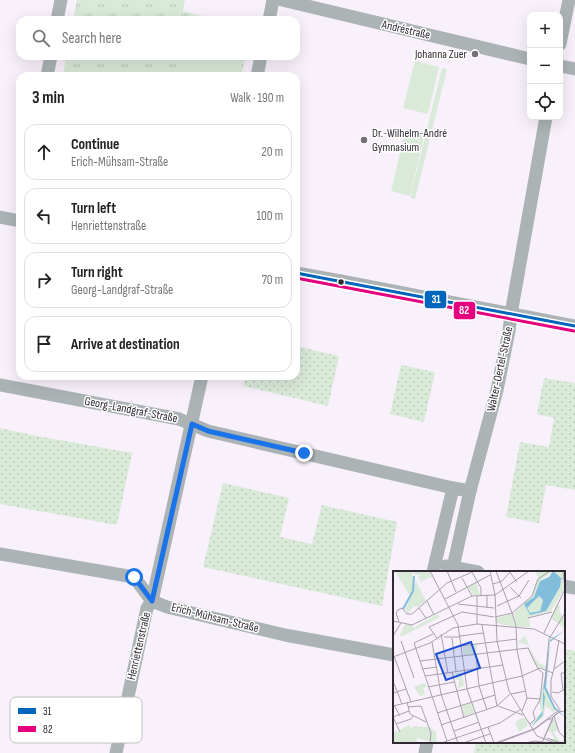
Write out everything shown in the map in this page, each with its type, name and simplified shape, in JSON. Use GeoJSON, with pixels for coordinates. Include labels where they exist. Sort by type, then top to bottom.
{"type":"FeatureCollection","features":[{"type":"Feature","properties":{"kind":"street"},"geometry":{"type":"LineString","coordinates":[[58,16],[61,0]]}},
{"type":"Feature","properties":{"kind":"street"},"geometry":{"type":"LineString","coordinates":[[270,16],[273,0]]}},
{"type":"Feature","properties":{"kind":"street","name":"Andréstraße"},"geometry":{"type":"LineString","coordinates":[[282,0],[527,58]]}},
{"type":"Feature","properties":{"kind":"street"},"geometry":{"type":"LineString","coordinates":[[563,29],[569,0]]}},
{"type":"Feature","properties":{"kind":"street"},"geometry":{"type":"LineString","coordinates":[[48,72],[49,60]]}},
{"type":"Feature","properties":{"kind":"street"},"geometry":{"type":"LineString","coordinates":[[258,72],[260,60]]}},
{"type":"Feature","properties":{"kind":"street"},"geometry":{"type":"LineString","coordinates":[[563,67],[575,69]]}},
{"type":"Feature","properties":{"kind":"street","name":"Walter-Oertel-Straße"},"geometry":{"type":"LineString","coordinates":[[453,570],[470,491],[496,390],[509,331],[545,120]]}},
{"type":"Feature","properties":{"kind":"street"},"geometry":{"type":"LineString","coordinates":[[0,217],[16,219]]}},
{"type":"Feature","properties":{"kind":"street"},"geometry":{"type":"LineString","coordinates":[[300,274],[575,326]]}},
{"type":"Feature","properties":{"kind":"street","name":"Henriettenstraße"},"geometry":{"type":"LineString","coordinates":[[128,697],[147,608],[152,601],[201,380]]}},
{"type":"Feature","properties":{"kind":"street","name":"Georg-Landgraf-Straße"},"geometry":{"type":"LineString","coordinates":[[0,385],[179,419],[215,433],[470,491]]}},
{"type":"Feature","properties":{"kind":"street"},"geometry":{"type":"LineString","coordinates":[[452,488],[434,568],[466,571]]}},
{"type":"Feature","properties":{"kind":"street"},"geometry":{"type":"LineString","coordinates":[[0,554],[134,577],[152,601]]}},
{"type":"Feature","properties":{"kind":"street"},"geometry":{"type":"LineString","coordinates":[[565,586],[575,588]]}},
{"type":"Feature","properties":{"kind":"street","name":"Erich-Mühsam-Straße"},"geometry":{"type":"LineString","coordinates":[[152,601],[167,607],[285,635],[393,655]]}},
{"type":"Feature","properties":{"kind":"street","name":"Henriettenstraße"},"geometry":{"type":"LineString","coordinates":[[116,753],[118,743]]}},
{"type":"Feature","properties":{"kind":"street"},"geometry":{"type":"LineString","coordinates":[[425,753],[427,743]]}},
{"type":"Feature","properties":{"kind":"green space"},"geometry":{"type":"Polygon","coordinates":[[[77,0],[185,0],[183,11],[202,16],[74,16],[77,0]]]}},
{"type":"Feature","properties":{"kind":"green space"},"geometry":{"type":"Polygon","coordinates":[[[65,60],[245,60],[242,72],[64,72],[65,60]]]}},
{"type":"Feature","properties":{"kind":"green space"},"geometry":{"type":"Polygon","coordinates":[[[185,60],[231,60],[236,70],[236,72],[181,72],[185,60]]]}},
{"type":"Feature","properties":{"kind":"green space"},"geometry":{"type":"Polygon","coordinates":[[[415,61],[439,67],[428,114],[403,108],[415,61]]]}},
{"type":"Feature","properties":{"kind":"green space"},"geometry":{"type":"Polygon","coordinates":[[[442,68],[447,69],[415,199],[410,198],[442,68]]]}},
{"type":"Feature","properties":{"kind":"green space"},"geometry":{"type":"Polygon","coordinates":[[[406,128],[425,132],[410,196],[391,191],[406,128]]]}},
{"type":"Feature","properties":{"kind":"green space"},"geometry":{"type":"Polygon","coordinates":[[[300,347],[339,356],[328,406],[243,386],[245,380],[300,380],[300,347]]]}},
{"type":"Feature","properties":{"kind":"green space"},"geometry":{"type":"Polygon","coordinates":[[[401,365],[435,372],[424,422],[390,414],[401,365]]]}},
{"type":"Feature","properties":{"kind":"green space"},"geometry":{"type":"Polygon","coordinates":[[[544,378],[575,383],[575,490],[546,485],[539,523],[506,517],[520,442],[549,447],[554,418],[537,414],[544,378]]]}},
{"type":"Feature","properties":{"kind":"green space"},"geometry":{"type":"Polygon","coordinates":[[[0,428],[132,453],[117,525],[0,504],[0,428]]]}},
{"type":"Feature","properties":{"kind":"green space"},"geometry":{"type":"Polygon","coordinates":[[[223,483],[289,498],[280,537],[312,544],[322,505],[397,522],[382,606],[203,567],[223,483]]]}},
{"type":"Feature","properties":{"kind":"green space"},"geometry":{"type":"Polygon","coordinates":[[[565,649],[575,651],[575,753],[474,753],[476,743],[565,743],[565,649]]]}},
{"type":"Feature","properties":{"kind":"transit line","name":"31"},"geometry":{"type":"LineString","coordinates":[[300,274],[575,326]]}},
{"type":"Feature","properties":{"kind":"transit line","name":"82"},"geometry":{"type":"LineString","coordinates":[[300,279],[574,331]]}},
{"type":"Feature","properties":{"kind":"place","name":"Johanna Zuer"},"geometry":{"type":"Point","coordinates":[475,54]}},
{"type":"Feature","properties":{"kind":"place","name":"Dr.-Wilhelm-André Gymnasium"},"geometry":{"type":"Point","coordinates":[364,140]}},
{"type":"Feature","properties":{"kind":"route"},"geometry":{"type":"LineString","coordinates":[[134,577],[152,601],[192,424],[208,431],[304,453]]}}]}
